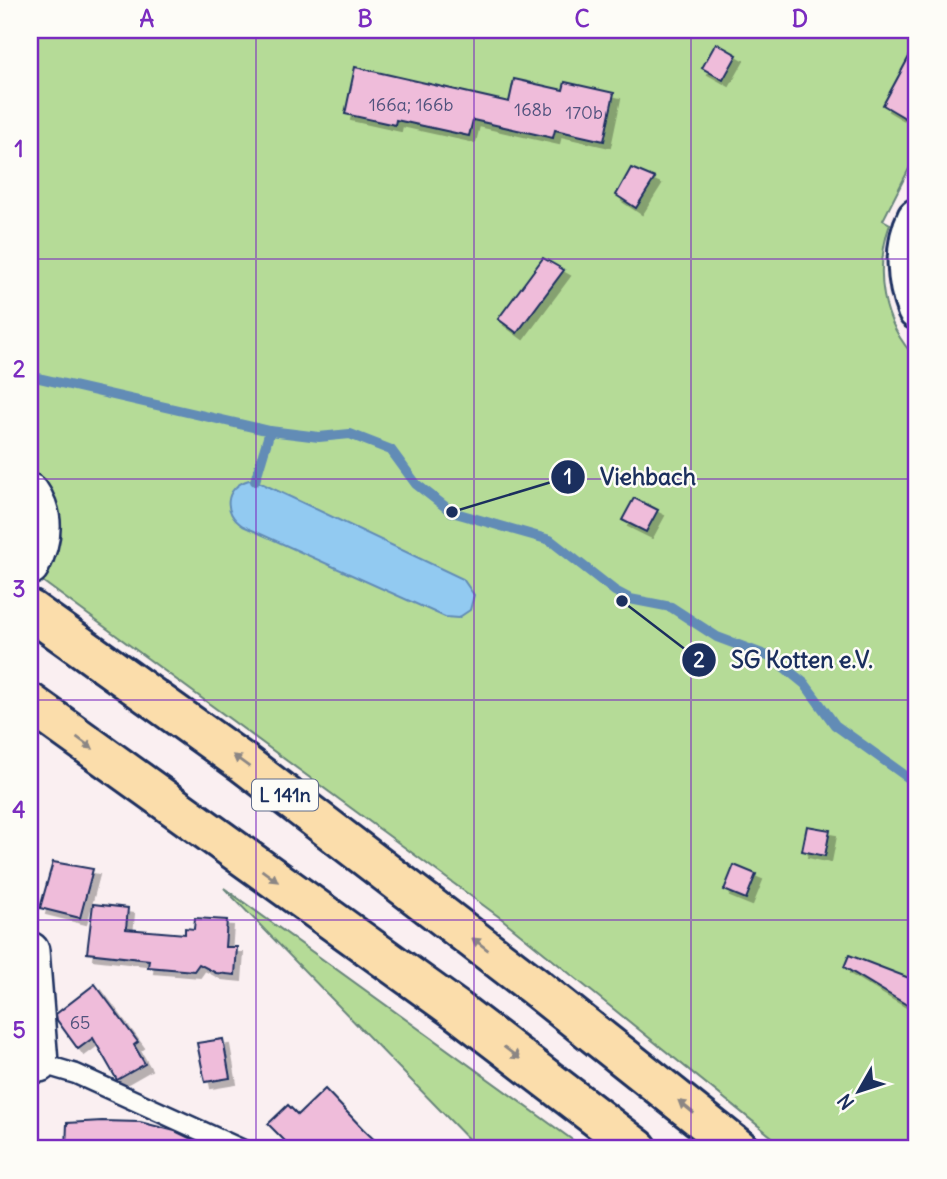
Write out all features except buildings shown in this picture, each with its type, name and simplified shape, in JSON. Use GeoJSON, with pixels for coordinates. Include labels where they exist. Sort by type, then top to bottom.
{"type":"FeatureCollection","features":[{"type":"Feature","properties":{"kind":"highway","name":"L 141n"},"geometry":{"type":"LineString","coordinates":[[30,610],[264,779],[534,986],[739,1149]]}},
{"type":"Feature","properties":{"kind":"highway"},"geometry":{"type":"LineString","coordinates":[[30,703],[458,1011],[638,1149]]}},
{"type":"Feature","properties":{"kind":"street"},"geometry":{"type":"LineString","coordinates":[[917,218],[908,247],[911,285],[917,310]]}},
{"type":"Feature","properties":{"kind":"street"},"geometry":{"type":"LineString","coordinates":[[30,492],[38,509],[42,530],[38,550],[30,566]]}},
{"type":"Feature","properties":{"kind":"street"},"geometry":{"type":"LineString","coordinates":[[30,951],[34,1062]]}},
{"type":"Feature","properties":{"kind":"lane"},"geometry":{"type":"LineString","coordinates":[[34,1062],[76,1074],[241,1149]]}},
{"type":"Feature","properties":{"kind":"green space"},"geometry":{"type":"Polygon","coordinates":[[[30,30],[917,30],[917,153],[883,220],[890,224],[882,260],[882,278],[888,313],[905,345],[917,359],[917,1149],[787,1149],[502,919],[30,572],[30,30]]]}},
{"type":"Feature","properties":{"kind":"green space"},"geometry":{"type":"Polygon","coordinates":[[[224,888],[585,1149],[478,1149],[224,888]]]}},
{"type":"Feature","properties":{"kind":"water"},"geometry":{"type":"Polygon","coordinates":[[[249,480],[261,483],[463,579],[474,595],[470,610],[458,618],[445,617],[243,526],[232,514],[229,501],[235,488],[249,480]]]}},
{"type":"Feature","properties":{"kind":"waterway"},"geometry":{"type":"LineString","coordinates":[[30,376],[270,431],[319,437],[350,434],[391,450],[416,484],[452,512],[550,540],[615,591],[630,599],[671,607],[717,637],[773,658],[805,684],[835,725],[917,784]]}},
{"type":"Feature","properties":{"kind":"waterway"},"geometry":{"type":"LineString","coordinates":[[255,481],[270,431]]}},
{"type":"Feature","properties":{"kind":"place","name":"Viehbach"},"geometry":{"type":"Point","coordinates":[452,512]}},
{"type":"Feature","properties":{"kind":"place","name":"SG Kotten e.V."},"geometry":{"type":"Point","coordinates":[622,601]}}]}
